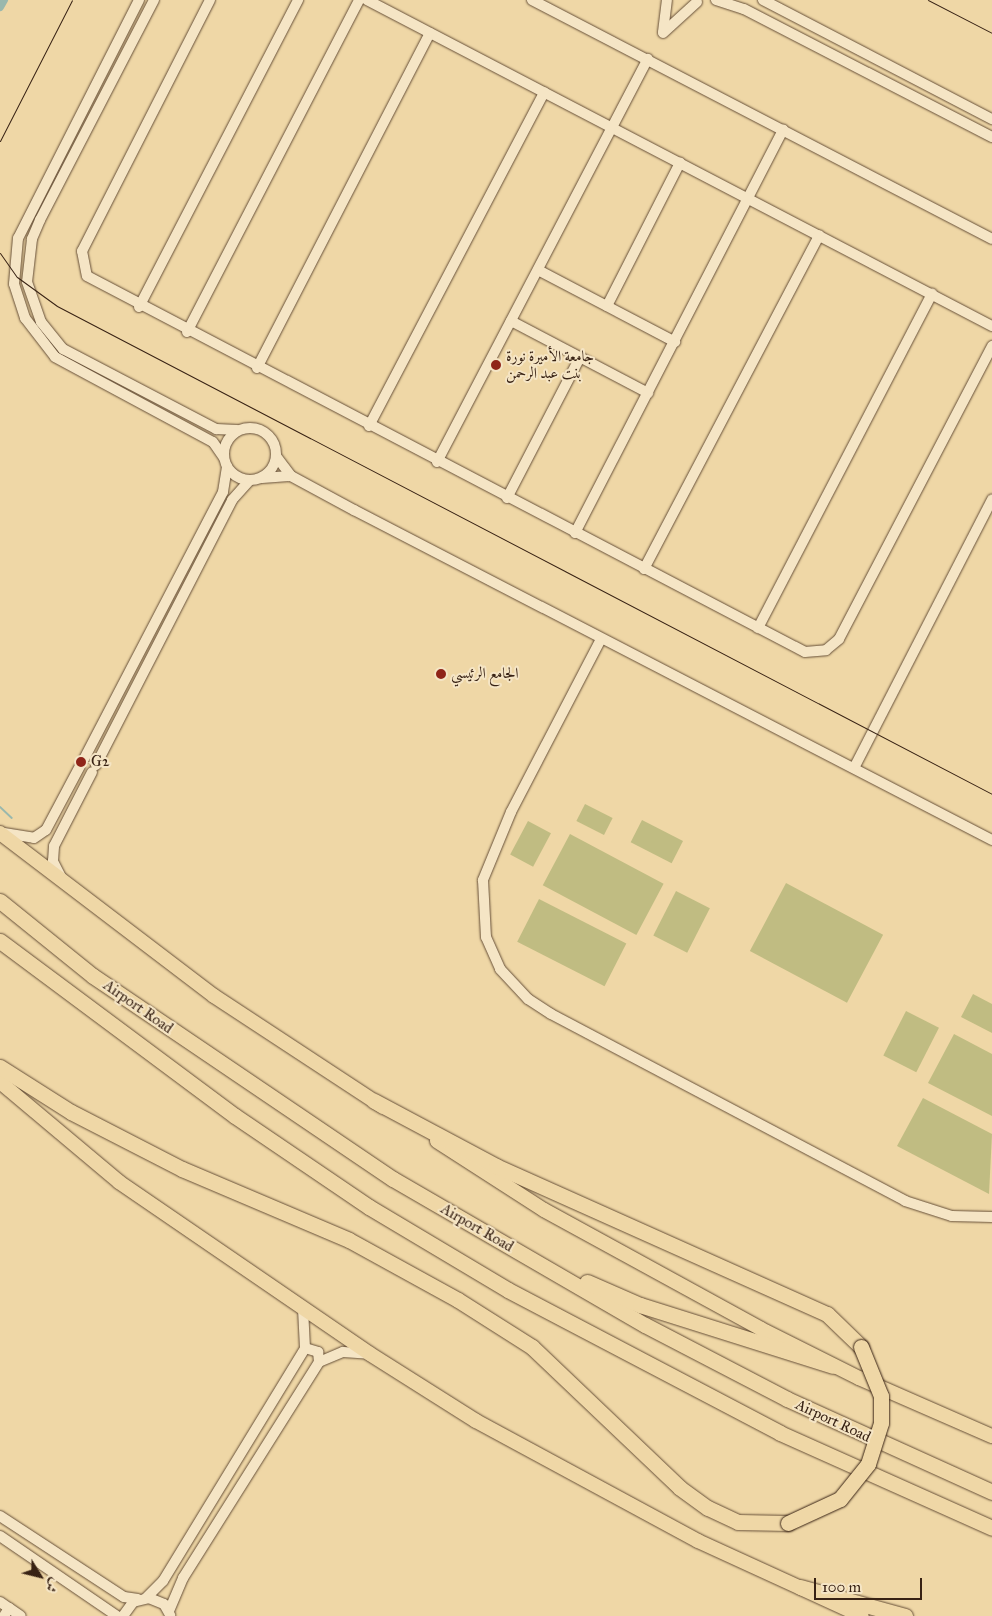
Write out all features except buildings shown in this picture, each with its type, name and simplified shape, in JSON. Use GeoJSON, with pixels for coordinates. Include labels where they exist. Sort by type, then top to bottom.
{"type":"FeatureCollection","features":[{"type":"Feature","properties":{"kind":"highway","name":"Airport Road"},"geometry":{"type":"LineString","coordinates":[[0,901],[93,976],[239,1078],[393,1179],[518,1251],[787,1399],[992,1492]]}},
{"type":"Feature","properties":{"kind":"highway","name":"Airport Road"},"geometry":{"type":"LineString","coordinates":[[0,942],[235,1116],[370,1207],[508,1290],[780,1433],[992,1528]]}},
{"type":"Feature","properties":{"kind":"highway"},"geometry":{"type":"LineString","coordinates":[[0,1067],[71,1112],[174,1165],[349,1240],[458,1300],[532,1346],[680,1488],[708,1508],[738,1522],[788,1523],[840,1499],[868,1464],[881,1423],[881,1396],[861,1347],[827,1314],[496,1166],[374,1101]]}},
{"type":"Feature","properties":{"kind":"highway"},"geometry":{"type":"LineString","coordinates":[[518,1251],[640,1305],[834,1366]]}},
{"type":"Feature","properties":{"kind":"highway"},"geometry":{"type":"LineString","coordinates":[[800,1587],[905,1616]]}},
{"type":"Feature","properties":{"kind":"main road"},"geometry":{"type":"LineString","coordinates":[[0,832],[71,889],[214,996],[544,1210],[834,1366],[992,1436]]}},
{"type":"Feature","properties":{"kind":"main road"},"geometry":{"type":"LineString","coordinates":[[0,1082],[119,1182],[370,1354],[476,1421],[698,1541],[862,1616]]}},
{"type":"Feature","properties":{"kind":"street"},"geometry":{"type":"LineString","coordinates":[[139,0],[18,238],[14,284],[25,318],[55,357],[213,442],[237,476],[255,479],[291,476]]}},
{"type":"Feature","properties":{"kind":"street"},"geometry":{"type":"LineString","coordinates":[[154,0],[40,220],[32,239],[27,282],[41,322],[63,349],[216,429],[237,430],[252,428],[267,434],[276,456],[291,476],[601,639],[992,840]]}},
{"type":"Feature","properties":{"kind":"street"},"geometry":{"type":"LineString","coordinates":[[210,0],[82,251],[87,276],[187,332],[805,652],[826,650],[839,639],[992,346]]}},
{"type":"Feature","properties":{"kind":"street"},"geometry":{"type":"LineString","coordinates":[[139,306],[298,0]]}},
{"type":"Feature","properties":{"kind":"street"},"geometry":{"type":"LineString","coordinates":[[187,332],[359,0]]}},
{"type":"Feature","properties":{"kind":"street"},"geometry":{"type":"LineString","coordinates":[[367,0],[992,326]]}},
{"type":"Feature","properties":{"kind":"street"},"geometry":{"type":"LineString","coordinates":[[532,0],[992,240]]}},
{"type":"Feature","properties":{"kind":"street"},"geometry":{"type":"LineString","coordinates":[[667,0],[662,33],[700,1]]}},
{"type":"Feature","properties":{"kind":"street"},"geometry":{"type":"LineString","coordinates":[[684,0],[700,1]]}},
{"type":"Feature","properties":{"kind":"street"},"geometry":{"type":"LineString","coordinates":[[716,0],[744,9],[992,137]]}},
{"type":"Feature","properties":{"kind":"street"},"geometry":{"type":"LineString","coordinates":[[763,0],[992,119]]}},
{"type":"Feature","properties":{"kind":"street"},"geometry":{"type":"LineString","coordinates":[[257,368],[430,33]]}},
{"type":"Feature","properties":{"kind":"street"},"geometry":{"type":"LineString","coordinates":[[437,462],[648,59]]}},
{"type":"Feature","properties":{"kind":"street"},"geometry":{"type":"LineString","coordinates":[[370,426],[544,92]]}},
{"type":"Feature","properties":{"kind":"street"},"geometry":{"type":"LineString","coordinates":[[575,533],[783,130]]}},
{"type":"Feature","properties":{"kind":"street"},"geometry":{"type":"LineString","coordinates":[[606,306],[680,163]]}},
{"type":"Feature","properties":{"kind":"street"},"geometry":{"type":"LineString","coordinates":[[644,569],[819,235]]}},
{"type":"Feature","properties":{"kind":"street"},"geometry":{"type":"LineString","coordinates":[[538,270],[675,342]]}},
{"type":"Feature","properties":{"kind":"street"},"geometry":{"type":"LineString","coordinates":[[758,628],[932,294]]}},
{"type":"Feature","properties":{"kind":"street"},"geometry":{"type":"LineString","coordinates":[[511,320],[648,393]]}},
{"type":"Feature","properties":{"kind":"street"},"geometry":{"type":"LineString","coordinates":[[507,498],[580,357]]}},
{"type":"Feature","properties":{"kind":"street"},"geometry":{"type":"LineString","coordinates":[[0,832],[34,838],[46,830],[223,492],[226,443],[237,430]]}},
{"type":"Feature","properties":{"kind":"street"},"geometry":{"type":"LineString","coordinates":[[71,889],[56,872],[54,846],[232,500],[255,479],[271,470],[276,456]]}},
{"type":"Feature","properties":{"kind":"street"},"geometry":{"type":"LineString","coordinates":[[854,768],[992,499]]}},
{"type":"Feature","properties":{"kind":"street"},"geometry":{"type":"LineString","coordinates":[[601,639],[511,812],[482,880],[486,937],[500,969],[523,995],[551,1014],[905,1201],[952,1216],[992,1217]]}},
{"type":"Feature","properties":{"kind":"street"},"geometry":{"type":"LineString","coordinates":[[74,777],[86,784]]}},
{"type":"Feature","properties":{"kind":"street"},"geometry":{"type":"LineString","coordinates":[[123,1616],[163,1581],[305,1348],[303,1308]]}},
{"type":"Feature","properties":{"kind":"street"},"geometry":{"type":"LineString","coordinates":[[305,1348],[318,1352],[319,1362]]}},
{"type":"Feature","properties":{"kind":"street"},"geometry":{"type":"LineString","coordinates":[[0,1516],[124,1597],[157,1600],[170,1614],[184,1578],[319,1362],[343,1352],[370,1354]]}},
{"type":"Feature","properties":{"kind":"street"},"geometry":{"type":"LineString","coordinates":[[0,1536],[117,1616]]}},
{"type":"Feature","properties":{"kind":"street"},"geometry":{"type":"LineString","coordinates":[[0,1602],[6,1612],[20,1616]]}},
{"type":"Feature","properties":{"kind":"shaded area"},"geometry":{"type":"Polygon","coordinates":[[[585,804],[613,818],[604,835],[576,821],[585,804]]]}},
{"type":"Feature","properties":{"kind":"shaded area"},"geometry":{"type":"Polygon","coordinates":[[[642,820],[683,841],[672,863],[631,842],[642,820]]]}},
{"type":"Feature","properties":{"kind":"shaded area"},"geometry":{"type":"Polygon","coordinates":[[[528,821],[551,833],[533,867],[510,855],[528,821]]]}},
{"type":"Feature","properties":{"kind":"shaded area"},"geometry":{"type":"Polygon","coordinates":[[[570,834],[664,884],[636,935],[543,885],[570,834]]]}},
{"type":"Feature","properties":{"kind":"shaded area"},"geometry":{"type":"Polygon","coordinates":[[[786,883],[883,935],[847,1003],[750,951],[786,883]]]}},
{"type":"Feature","properties":{"kind":"shaded area"},"geometry":{"type":"Polygon","coordinates":[[[676,891],[710,908],[687,953],[653,936],[676,891]]]}},
{"type":"Feature","properties":{"kind":"shaded area"},"geometry":{"type":"Polygon","coordinates":[[[539,899],[626,943],[605,986],[517,942],[539,899]]]}},
{"type":"Feature","properties":{"kind":"shaded area"},"geometry":{"type":"Polygon","coordinates":[[[973,994],[992,1004],[992,1033],[961,1017],[973,994]]]}},
{"type":"Feature","properties":{"kind":"shaded area"},"geometry":{"type":"Polygon","coordinates":[[[906,1011],[939,1028],[916,1072],[883,1056],[906,1011]]]}},
{"type":"Feature","properties":{"kind":"shaded area"},"geometry":{"type":"Polygon","coordinates":[[[954,1034],[992,1054],[992,1116],[928,1083],[954,1034]]]}},
{"type":"Feature","properties":{"kind":"shaded area"},"geometry":{"type":"Polygon","coordinates":[[[923,1098],[992,1134],[989,1194],[897,1146],[923,1098]]]}},
{"type":"Feature","properties":{"kind":"waterway"},"geometry":{"type":"LineString","coordinates":[[0,7],[4,0]]}},
{"type":"Feature","properties":{"kind":"waterway"},"geometry":{"type":"LineString","coordinates":[[0,807],[12,818]]}},
{"type":"Feature","properties":{"kind":"tram line"},"geometry":{"type":"LineString","coordinates":[[0,141],[72,0]]}},
{"type":"Feature","properties":{"kind":"tram line"},"geometry":{"type":"LineString","coordinates":[[928,0],[992,33]]}},
{"type":"Feature","properties":{"kind":"tram line"},"geometry":{"type":"LineString","coordinates":[[0,253],[17,277],[57,306],[992,794]]}},
{"type":"Feature","properties":{"kind":"place","name":"جامعة الأميرة نورة بنت عبد الرحمن"},"geometry":{"type":"Point","coordinates":[496,365]}},
{"type":"Feature","properties":{"kind":"place","name":"الجامع الرئيسي"},"geometry":{"type":"Point","coordinates":[441,674]}},
{"type":"Feature","properties":{"kind":"place","name":"G2"},"geometry":{"type":"Point","coordinates":[81,762]}}]}
